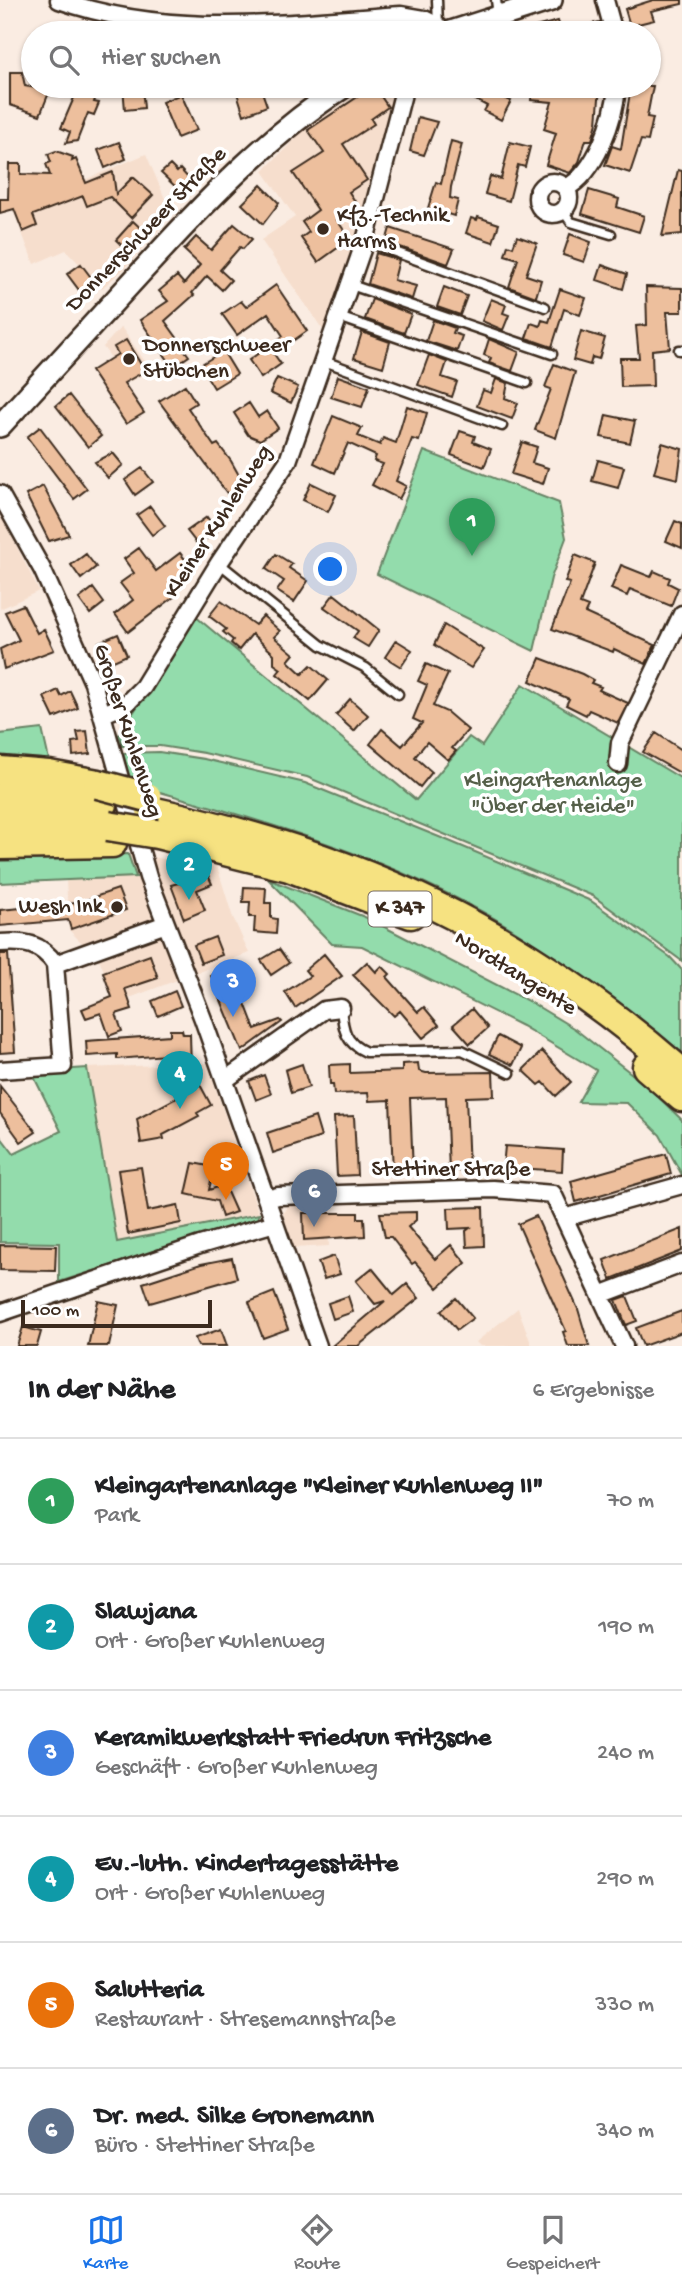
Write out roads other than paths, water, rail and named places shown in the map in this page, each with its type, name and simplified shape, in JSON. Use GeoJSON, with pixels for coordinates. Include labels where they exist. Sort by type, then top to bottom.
{"type":"FeatureCollection","features":[{"type":"Feature","properties":{"kind":"highway","name":"K 347"},"geometry":{"type":"LineString","coordinates":[[0,771],[49,775],[105,814]]}},
{"type":"Feature","properties":{"kind":"highway","name":"K 347"},"geometry":{"type":"LineString","coordinates":[[0,798],[105,814],[154,822],[208,812],[236,841],[210,855],[154,822],[105,814],[0,819]]}},
{"type":"Feature","properties":{"kind":"highway","name":"K 347"},"geometry":{"type":"LineString","coordinates":[[0,845],[105,814]]}},
{"type":"Feature","properties":{"kind":"highway","name":"Nordtangente"},"geometry":{"type":"LineString","coordinates":[[236,841],[356,870],[468,922],[566,980],[615,1016],[682,1073]]}},
{"type":"Feature","properties":{"kind":"highway","name":"Nordtangente"},"geometry":{"type":"LineString","coordinates":[[236,841],[459,938],[554,995],[596,1025],[682,1097]]}},
{"type":"Feature","properties":{"kind":"main road"},"geometry":{"type":"LineString","coordinates":[[465,21],[497,7],[551,0]]}},
{"type":"Feature","properties":{"kind":"main road","name":"Donnerschweer Straße"},"geometry":{"type":"LineString","coordinates":[[0,426],[180,230],[252,158],[282,131],[328,98]]}},
{"type":"Feature","properties":{"kind":"street"},"geometry":{"type":"LineString","coordinates":[[59,0],[87,10],[149,21]]}},
{"type":"Feature","properties":{"kind":"street"},"geometry":{"type":"LineString","coordinates":[[605,0],[611,21]]}},
{"type":"Feature","properties":{"kind":"street"},"geometry":{"type":"LineString","coordinates":[[303,21],[401,15],[427,21]]}},
{"type":"Feature","properties":{"kind":"street","name":"Kleiner Kuhlenweg"},"geometry":{"type":"LineString","coordinates":[[103,714],[125,705],[143,687],[219,563],[288,461],[365,242],[402,98]]}},
{"type":"Feature","properties":{"kind":"street"},"geometry":{"type":"LineString","coordinates":[[566,188],[578,182],[597,151],[616,98]]}},
{"type":"Feature","properties":{"kind":"street"},"geometry":{"type":"LineString","coordinates":[[552,181],[566,188],[569,199],[563,211],[556,214],[544,212],[536,201],[537,193],[545,183],[552,181]]}},
{"type":"Feature","properties":{"kind":"street","name":"Großer Kuhlenweg"},"geometry":{"type":"LineString","coordinates":[[0,494],[42,569],[93,683],[148,877],[225,1080],[318,1346]]}},
{"type":"Feature","properties":{"kind":"street"},"geometry":{"type":"LineString","coordinates":[[618,764],[620,743],[682,614]]}},
{"type":"Feature","properties":{"kind":"street"},"geometry":{"type":"LineString","coordinates":[[55,964],[166,924]]}},
{"type":"Feature","properties":{"kind":"street"},"geometry":{"type":"LineString","coordinates":[[0,943],[29,943],[40,947],[55,964],[63,1066],[0,1070]]}},
{"type":"Feature","properties":{"kind":"street"},"geometry":{"type":"LineString","coordinates":[[225,1080],[324,1010],[341,1008]]}},
{"type":"Feature","properties":{"kind":"street"},"geometry":{"type":"LineString","coordinates":[[564,1218],[682,1185]]}},
{"type":"Feature","properties":{"kind":"street","name":"Stettiner Straße"},"geometry":{"type":"LineString","coordinates":[[267,1199],[278,1196],[494,1189],[553,1194],[624,1346]]}},
{"type":"Feature","properties":{"kind":"street"},"geometry":{"type":"LineString","coordinates":[[0,1313],[187,1249],[275,1223]]}},
{"type":"Feature","properties":{"kind":"street"},"geometry":{"type":"LineString","coordinates":[[600,1295],[682,1264]]}},
{"type":"Feature","properties":{"kind":"lane"},"geometry":{"type":"LineString","coordinates":[[437,0],[440,21]]}},
{"type":"Feature","properties":{"kind":"lane"},"geometry":{"type":"LineString","coordinates":[[563,211],[571,222],[611,234]]}},
{"type":"Feature","properties":{"kind":"lane"},"geometry":{"type":"LineString","coordinates":[[365,242],[545,307]]}},
{"type":"Feature","properties":{"kind":"lane"},"geometry":{"type":"LineString","coordinates":[[351,285],[552,354]]}},
{"type":"Feature","properties":{"kind":"lane"},"geometry":{"type":"LineString","coordinates":[[339,317],[527,383]]}},
{"type":"Feature","properties":{"kind":"lane"},"geometry":{"type":"LineString","coordinates":[[324,361],[502,426]]}},
{"type":"Feature","properties":{"kind":"lane"},"geometry":{"type":"LineString","coordinates":[[219,563],[321,645],[366,668],[398,694]]}},
{"type":"Feature","properties":{"kind":"lane"},"geometry":{"type":"LineString","coordinates":[[341,1008],[345,1036],[354,1046],[366,1052],[462,1050],[510,1073]]}},
{"type":"Feature","properties":{"kind":"place","name":"Kfz.-Technik Harms"},"geometry":{"type":"Point","coordinates":[323,229]}},
{"type":"Feature","properties":{"kind":"place","name":"Donnerschweer Stübchen"},"geometry":{"type":"Point","coordinates":[129,359]}},
{"type":"Feature","properties":{"kind":"place","name":"Kleingartenanlage \"Kleiner Kuhlenweg II\""},"geometry":{"type":"Point","coordinates":[472,556]}},
{"type":"Feature","properties":{"kind":"place","name":"Slawjana"},"geometry":{"type":"Point","coordinates":[189,900]}},
{"type":"Feature","properties":{"kind":"place","name":"Wesh Ink"},"geometry":{"type":"Point","coordinates":[117,907]}},
{"type":"Feature","properties":{"kind":"place","name":"Keramikwerkstatt Friedrun Fritzsche"},"geometry":{"type":"Point","coordinates":[233,1017]}},
{"type":"Feature","properties":{"kind":"place","name":"Ev.-luth. Kindertagesstätte"},"geometry":{"type":"Point","coordinates":[180,1109]}},
{"type":"Feature","properties":{"kind":"place","name":"Salutteria"},"geometry":{"type":"Point","coordinates":[226,1200]}},
{"type":"Feature","properties":{"kind":"place","name":"Dr. med. Silke Gronemann"},"geometry":{"type":"Point","coordinates":[314,1227]}},
{"type":"Feature","properties":{"kind":"park label","name":"Kleingartenanlage \"Über der Heide\""},"geometry":{"type":"Point","coordinates":[553,794]}}]}
